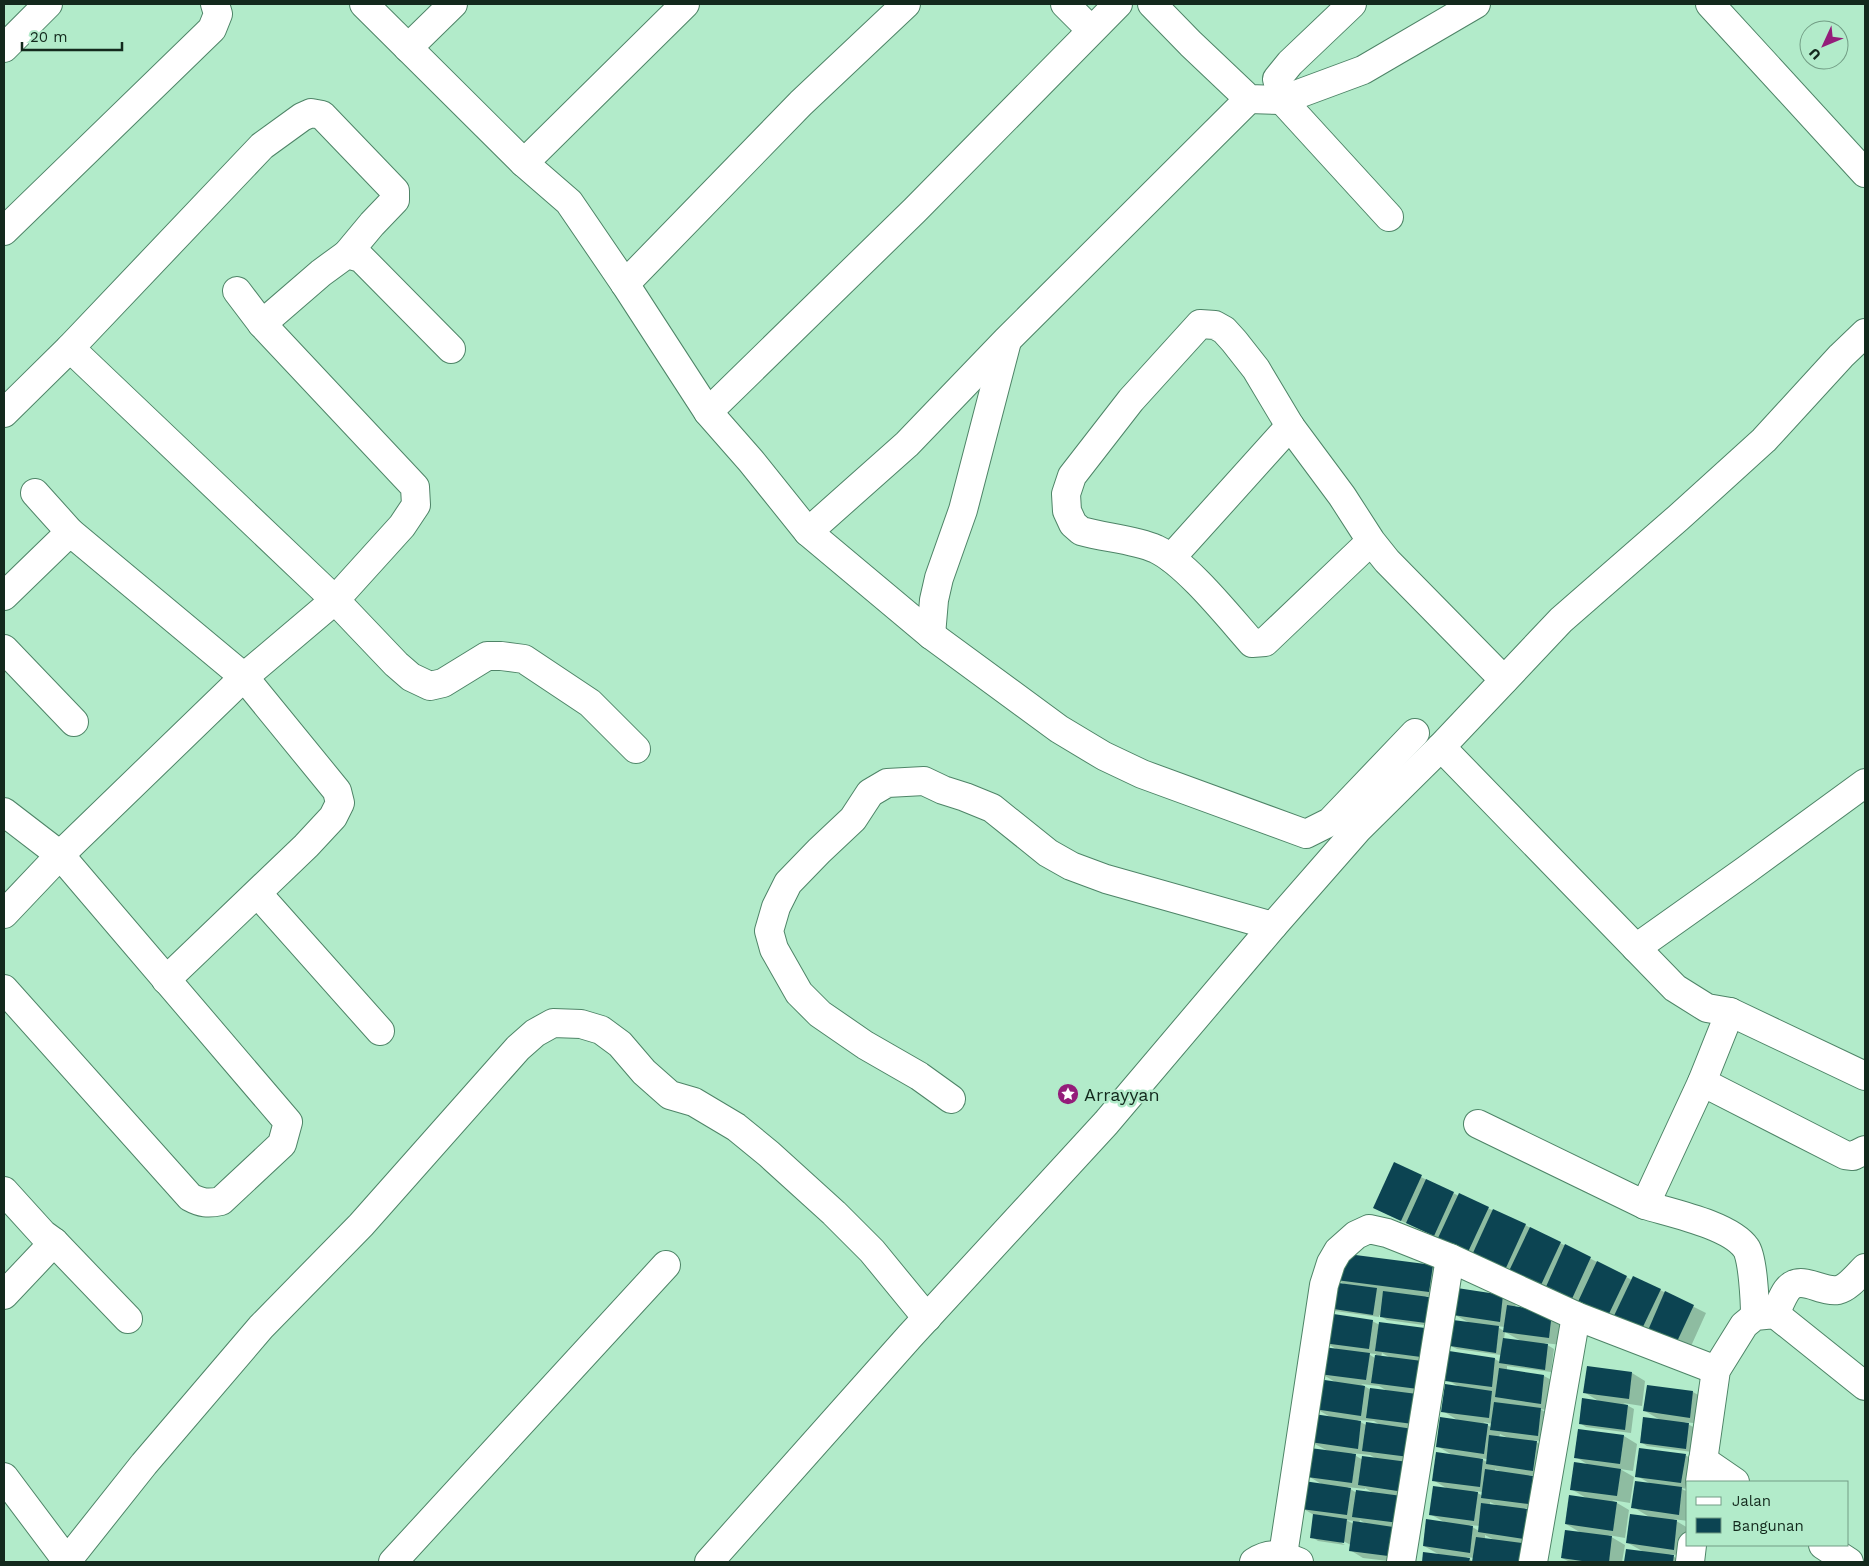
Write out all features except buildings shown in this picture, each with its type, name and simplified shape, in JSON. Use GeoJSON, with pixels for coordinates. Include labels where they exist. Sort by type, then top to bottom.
{"type":"FeatureCollection","features":[{"type":"Feature","properties":{"kind":"street"},"geometry":{"type":"LineString","coordinates":[[4,48],[48,4]]}},
{"type":"Feature","properties":{"kind":"street"},"geometry":{"type":"LineString","coordinates":[[4,231],[212,29],[218,14],[215,4]]}},
{"type":"Feature","properties":{"kind":"street"},"geometry":{"type":"LineString","coordinates":[[364,4],[524,163],[569,202],[626,284],[708,412],[751,461],[808,532],[931,635],[1059,729],[1104,756],[1142,774],[1306,834],[1330,822],[1415,733]]}},
{"type":"Feature","properties":{"kind":"street"},"geometry":{"type":"LineString","coordinates":[[408,48],[453,4]]}},
{"type":"Feature","properties":{"kind":"street"},"geometry":{"type":"LineString","coordinates":[[524,163],[686,4]]}},
{"type":"Feature","properties":{"kind":"street"},"geometry":{"type":"LineString","coordinates":[[626,284],[801,103],[906,4]]}},
{"type":"Feature","properties":{"kind":"street"},"geometry":{"type":"LineString","coordinates":[[1065,4],[1091,30]]}},
{"type":"Feature","properties":{"kind":"street"},"geometry":{"type":"LineString","coordinates":[[708,412],[915,210],[1118,4]]}},
{"type":"Feature","properties":{"kind":"street"},"geometry":{"type":"LineString","coordinates":[[1152,4],[1249,99],[1282,100],[1363,70],[1476,4]]}},
{"type":"Feature","properties":{"kind":"street"},"geometry":{"type":"LineString","coordinates":[[1352,4],[1290,62],[1277,79],[1282,100],[1389,217]]}},
{"type":"Feature","properties":{"kind":"street"},"geometry":{"type":"LineString","coordinates":[[1710,4],[1865,173]]}},
{"type":"Feature","properties":{"kind":"street"},"geometry":{"type":"LineString","coordinates":[[808,532],[907,444],[1007,340],[1249,99]]}},
{"type":"Feature","properties":{"kind":"street"},"geometry":{"type":"LineString","coordinates":[[4,413],[70,348],[262,146],[302,117],[311,113],[322,115],[395,191],[395,200],[347,254],[321,273],[262,324]]}},
{"type":"Feature","properties":{"kind":"street"},"geometry":{"type":"LineString","coordinates":[[347,254],[361,258],[451,349]]}},
{"type":"Feature","properties":{"kind":"street"},"geometry":{"type":"LineString","coordinates":[[4,914],[60,855],[244,678],[335,600],[402,526],[416,505],[415,487],[262,324],[237,292]]}},
{"type":"Feature","properties":{"kind":"street"},"geometry":{"type":"LineString","coordinates":[[1371,541],[1264,642],[1252,643],[1193,578],[1171,558],[1156,549],[1082,531],[1073,524],[1067,511],[1066,494],[1072,476],[1131,400],[1200,324],[1215,325],[1224,330],[1256,369],[1290,426],[1342,496],[1387,562],[1504,680]]}},
{"type":"Feature","properties":{"kind":"street"},"geometry":{"type":"LineString","coordinates":[[709,1562],[927,1318],[1106,1124],[1273,926],[1358,829],[1441,747],[1561,620],[1764,440],[1841,356],[1865,333]]}},
{"type":"Feature","properties":{"kind":"street"},"geometry":{"type":"LineString","coordinates":[[931,635],[934,600],[939,578],[963,510],[1007,340]]}},
{"type":"Feature","properties":{"kind":"street"},"geometry":{"type":"LineString","coordinates":[[70,348],[335,600],[396,664],[411,677],[430,686],[443,683],[488,656],[524,659],[590,703],[636,749]]}},
{"type":"Feature","properties":{"kind":"street"},"geometry":{"type":"LineString","coordinates":[[1171,558],[1290,426]]}},
{"type":"Feature","properties":{"kind":"street"},"geometry":{"type":"LineString","coordinates":[[36,494],[70,532],[244,678],[337,791],[340,803],[333,816],[306,846],[166,980]]}},
{"type":"Feature","properties":{"kind":"street"},"geometry":{"type":"LineString","coordinates":[[4,596],[70,532]]}},
{"type":"Feature","properties":{"kind":"street"},"geometry":{"type":"LineString","coordinates":[[4,649],[74,722]]}},
{"type":"Feature","properties":{"kind":"street"},"geometry":{"type":"LineString","coordinates":[[1441,747],[1675,988],[1707,1008],[1730,1012],[1865,1076]]}},
{"type":"Feature","properties":{"kind":"street"},"geometry":{"type":"LineString","coordinates":[[951,1099],[920,1076],[865,1045],[820,1014],[799,993],[774,948],[769,930],[776,907],[788,883],[853,819],[870,793],[888,783],[924,781],[992,808],[1048,853],[1071,866],[1106,879],[1273,926]]}},
{"type":"Feature","properties":{"kind":"street"},"geometry":{"type":"LineString","coordinates":[[1636,948],[1865,783]]}},
{"type":"Feature","properties":{"kind":"street"},"geometry":{"type":"LineString","coordinates":[[4,812],[60,855],[288,1122],[282,1144],[221,1201],[210,1204],[202,1203],[190,1197],[4,989]]}},
{"type":"Feature","properties":{"kind":"street"},"geometry":{"type":"LineString","coordinates":[[258,894],[380,1032]]}},
{"type":"Feature","properties":{"kind":"street"},"geometry":{"type":"LineString","coordinates":[[1645,1205],[1702,1082],[1730,1012]]}},
{"type":"Feature","properties":{"kind":"street"},"geometry":{"type":"LineString","coordinates":[[4,1477],[65,1562],[144,1464],[261,1327],[361,1225],[518,1048],[535,1033],[553,1023],[581,1024],[601,1030],[620,1044],[644,1072],[670,1095],[694,1102],[736,1127],[834,1213],[872,1251],[927,1318]]}},
{"type":"Feature","properties":{"kind":"street"},"geometry":{"type":"LineString","coordinates":[[1702,1082],[1845,1155],[1853,1156],[1865,1150]]}},
{"type":"Feature","properties":{"kind":"street"},"geometry":{"type":"LineString","coordinates":[[1478,1124],[1645,1205],[1697,1220],[1737,1239],[1748,1249],[1752,1274],[1765,1315],[1865,1386]]}},
{"type":"Feature","properties":{"kind":"street"},"geometry":{"type":"LineString","coordinates":[[4,1191],[43,1234],[54,1242],[128,1319]]}},
{"type":"Feature","properties":{"kind":"street"},"geometry":{"type":"LineString","coordinates":[[1254,1562],[1269,1555],[1291,1559],[1324,1285],[1331,1263],[1338,1251],[1356,1235],[1369,1229],[1387,1233],[1450,1258],[1576,1316],[1716,1370]]}},
{"type":"Feature","properties":{"kind":"street"},"geometry":{"type":"LineString","coordinates":[[4,1294],[54,1242]]}},
{"type":"Feature","properties":{"kind":"street"},"geometry":{"type":"LineString","coordinates":[[1401,1562],[1450,1258]]}},
{"type":"Feature","properties":{"kind":"street"},"geometry":{"type":"LineString","coordinates":[[393,1562],[666,1265]]}},
{"type":"Feature","properties":{"kind":"street"},"geometry":{"type":"LineString","coordinates":[[1732,1481],[1702,1471],[1716,1370],[1744,1325],[1765,1315],[1788,1289],[1796,1283],[1806,1283],[1825,1290],[1839,1290],[1865,1268]]}},
{"type":"Feature","properties":{"kind":"street"},"geometry":{"type":"LineString","coordinates":[[1533,1562],[1576,1316]]}},
{"type":"Feature","properties":{"kind":"street"},"geometry":{"type":"LineString","coordinates":[[1690,1562],[1692,1546]]}},
{"type":"Feature","properties":{"kind":"street"},"geometry":{"type":"LineString","coordinates":[[1825,1546],[1849,1562]]}},
{"type":"Feature","properties":{"kind":"place","name":"Arrayyan"},"geometry":{"type":"Point","coordinates":[1068,1094]}}]}
